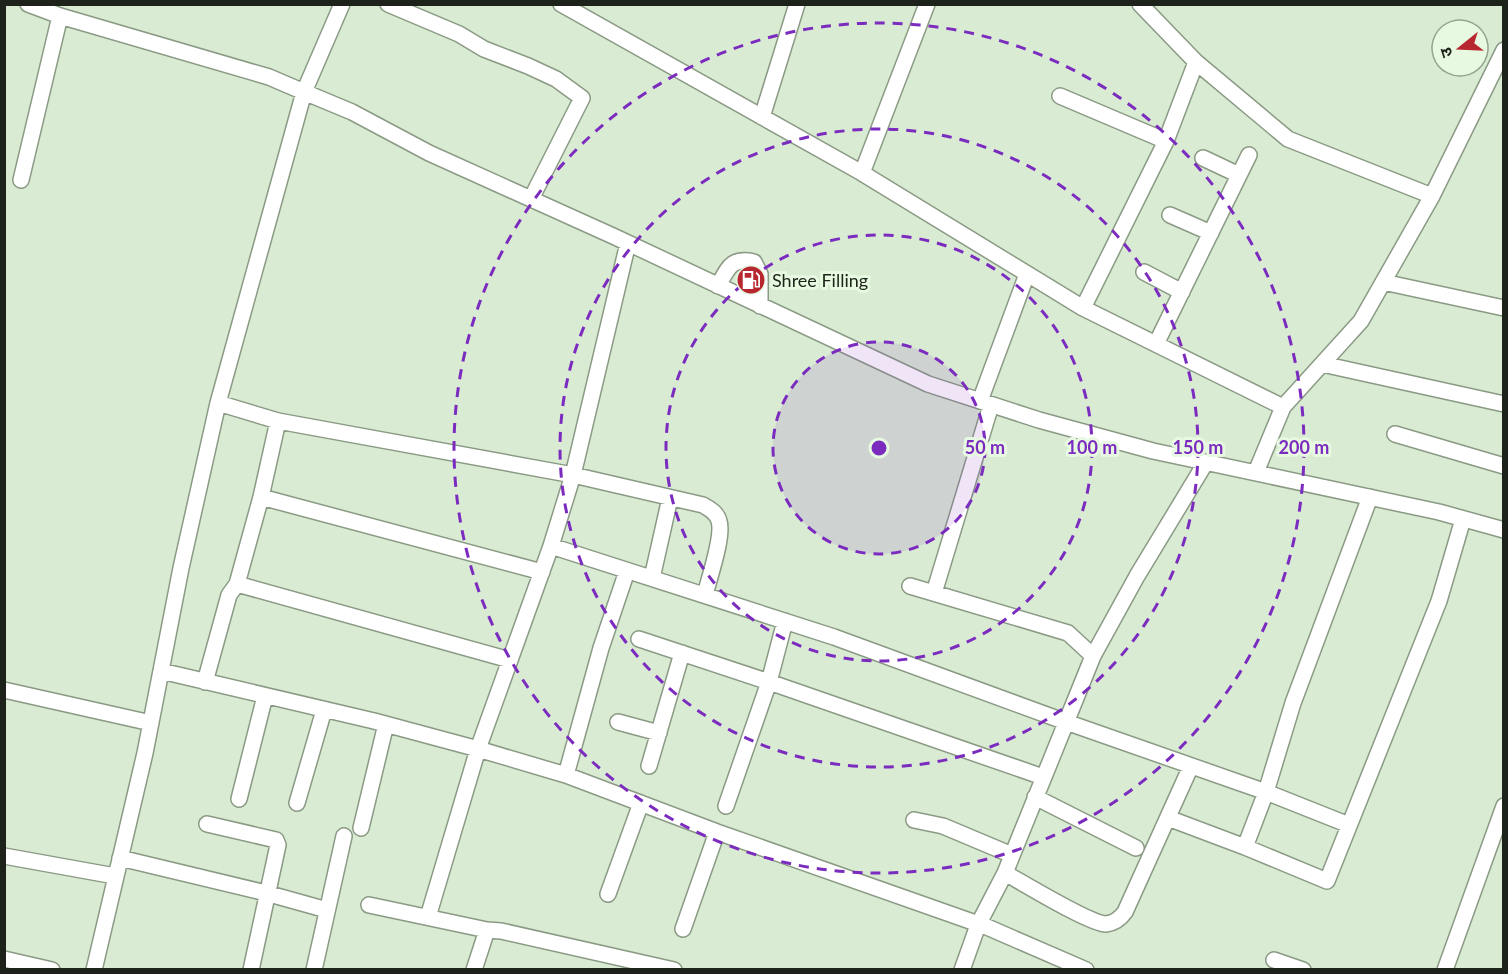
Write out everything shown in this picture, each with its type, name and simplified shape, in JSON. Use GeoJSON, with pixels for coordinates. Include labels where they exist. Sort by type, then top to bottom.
{"type":"FeatureCollection","features":[{"type":"Feature","properties":{"kind":"street"},"geometry":{"type":"LineString","coordinates":[[94,969],[151,723],[181,568],[218,403],[304,92],[342,4]]}},
{"type":"Feature","properties":{"kind":"street"},"geometry":{"type":"LineString","coordinates":[[388,4],[459,34],[484,49],[556,79],[582,98],[531,199]]}},
{"type":"Feature","properties":{"kind":"street"},"geometry":{"type":"LineString","coordinates":[[762,117],[797,4]]}},
{"type":"Feature","properties":{"kind":"street"},"geometry":{"type":"LineString","coordinates":[[862,173],[927,4]]}},
{"type":"Feature","properties":{"kind":"street"},"geometry":{"type":"LineString","coordinates":[[1140,4],[1196,62],[1288,139],[1432,196]]}},
{"type":"Feature","properties":{"kind":"street"},"geometry":{"type":"LineString","coordinates":[[34,5],[60,16],[269,77],[352,112],[429,153],[628,243],[928,384],[1153,452],[1370,497],[1503,530]]}},
{"type":"Feature","properties":{"kind":"street"},"geometry":{"type":"LineString","coordinates":[[561,5],[862,173],[1083,308],[1282,407]]}},
{"type":"Feature","properties":{"kind":"street"},"geometry":{"type":"LineString","coordinates":[[21,180],[60,16]]}},
{"type":"Feature","properties":{"kind":"street"},"geometry":{"type":"LineString","coordinates":[[1256,472],[1282,407],[1361,321],[1432,196],[1503,50]]}},
{"type":"Feature","properties":{"kind":"street"},"geometry":{"type":"LineString","coordinates":[[1083,308],[1166,141],[1196,62]]}},
{"type":"Feature","properties":{"kind":"street"},"geometry":{"type":"LineString","coordinates":[[1060,96],[1166,141]]}},
{"type":"Feature","properties":{"kind":"street"},"geometry":{"type":"LineString","coordinates":[[1156,344],[1249,155]]}},
{"type":"Feature","properties":{"kind":"street"},"geometry":{"type":"LineString","coordinates":[[1203,158],[1239,175]]}},
{"type":"Feature","properties":{"kind":"street"},"geometry":{"type":"LineString","coordinates":[[1170,215],[1211,233]]}},
{"type":"Feature","properties":{"kind":"street"},"geometry":{"type":"LineString","coordinates":[[428,917],[478,750],[551,546],[573,475],[628,243]]}},
{"type":"Feature","properties":{"kind":"street"},"geometry":{"type":"LineString","coordinates":[[718,286],[730,265],[742,260],[754,262],[760,274],[760,306]]}},
{"type":"Feature","properties":{"kind":"street"},"geometry":{"type":"LineString","coordinates":[[1144,272],[1182,292]]}},
{"type":"Feature","properties":{"kind":"street"},"geometry":{"type":"LineString","coordinates":[[934,593],[986,403],[1027,274]]}},
{"type":"Feature","properties":{"kind":"street"},"geometry":{"type":"LineString","coordinates":[[1383,282],[1503,308]]}},
{"type":"Feature","properties":{"kind":"street"},"geometry":{"type":"LineString","coordinates":[[1322,364],[1503,404]]}},
{"type":"Feature","properties":{"kind":"street"},"geometry":{"type":"LineString","coordinates":[[218,403],[278,421],[573,475],[703,505],[713,510],[719,519],[721,531],[705,595]]}},
{"type":"Feature","properties":{"kind":"street"},"geometry":{"type":"LineString","coordinates":[[205,682],[229,595],[237,584],[261,496],[278,421]]}},
{"type":"Feature","properties":{"kind":"street"},"geometry":{"type":"LineString","coordinates":[[1395,434],[1503,466]]}},
{"type":"Feature","properties":{"kind":"street"},"geometry":{"type":"LineString","coordinates":[[962,969],[978,925],[1005,873],[1093,656],[1137,576],[1206,462]]}},
{"type":"Feature","properties":{"kind":"street"},"geometry":{"type":"LineString","coordinates":[[261,496],[542,572]]}},
{"type":"Feature","properties":{"kind":"street"},"geometry":{"type":"LineString","coordinates":[[1245,847],[1266,792],[1293,703],[1370,497]]}},
{"type":"Feature","properties":{"kind":"street"},"geometry":{"type":"LineString","coordinates":[[652,578],[670,498]]}},
{"type":"Feature","properties":{"kind":"street"},"geometry":{"type":"LineString","coordinates":[[1168,818],[1245,847],[1326,882],[1439,601],[1463,519]]}},
{"type":"Feature","properties":{"kind":"street"},"geometry":{"type":"LineString","coordinates":[[551,546],[834,637],[1266,792],[1349,825]]}},
{"type":"Feature","properties":{"kind":"street"},"geometry":{"type":"LineString","coordinates":[[566,775],[601,648],[627,571]]}},
{"type":"Feature","properties":{"kind":"street"},"geometry":{"type":"LineString","coordinates":[[237,584],[510,660]]}},
{"type":"Feature","properties":{"kind":"street"},"geometry":{"type":"LineString","coordinates":[[910,586],[1068,633],[1093,656]]}},
{"type":"Feature","properties":{"kind":"street"},"geometry":{"type":"LineString","coordinates":[[726,806],[769,682],[785,621]]}},
{"type":"Feature","properties":{"kind":"street"},"geometry":{"type":"LineString","coordinates":[[639,639],[1044,777]]}},
{"type":"Feature","properties":{"kind":"street"},"geometry":{"type":"LineString","coordinates":[[649,766],[682,653]]}},
{"type":"Feature","properties":{"kind":"street"},"geometry":{"type":"LineString","coordinates":[[161,671],[386,724],[566,775],[717,832],[978,925],[1086,969]]}},
{"type":"Feature","properties":{"kind":"street"},"geometry":{"type":"LineString","coordinates":[[4,690],[151,723]]}},
{"type":"Feature","properties":{"kind":"street"},"geometry":{"type":"LineString","coordinates":[[239,799],[265,696]]}},
{"type":"Feature","properties":{"kind":"street"},"geometry":{"type":"LineString","coordinates":[[297,803],[324,710]]}},
{"type":"Feature","properties":{"kind":"street"},"geometry":{"type":"LineString","coordinates":[[618,722],[659,734]]}},
{"type":"Feature","properties":{"kind":"street"},"geometry":{"type":"LineString","coordinates":[[362,828],[386,724]]}},
{"type":"Feature","properties":{"kind":"street"},"geometry":{"type":"LineString","coordinates":[[1005,873],[1089,919],[1105,924],[1118,921],[1125,912],[1191,766]]}},
{"type":"Feature","properties":{"kind":"street"},"geometry":{"type":"LineString","coordinates":[[1035,797],[1136,848]]}},
{"type":"Feature","properties":{"kind":"street"},"geometry":{"type":"LineString","coordinates":[[608,894],[641,803]]}},
{"type":"Feature","properties":{"kind":"street"},"geometry":{"type":"LineString","coordinates":[[1445,969],[1503,806]]}},
{"type":"Feature","properties":{"kind":"street"},"geometry":{"type":"LineString","coordinates":[[914,820],[943,826],[1012,855]]}},
{"type":"Feature","properties":{"kind":"street"},"geometry":{"type":"LineString","coordinates":[[207,824],[276,840],[278,845],[250,969]]}},
{"type":"Feature","properties":{"kind":"street"},"geometry":{"type":"LineString","coordinates":[[683,929],[717,832]]}},
{"type":"Feature","properties":{"kind":"street"},"geometry":{"type":"LineString","coordinates":[[314,969],[344,836]]}},
{"type":"Feature","properties":{"kind":"street"},"geometry":{"type":"LineString","coordinates":[[4,856],[115,876]]}},
{"type":"Feature","properties":{"kind":"street"},"geometry":{"type":"LineString","coordinates":[[120,858],[266,892],[327,910]]}},
{"type":"Feature","properties":{"kind":"street"},"geometry":{"type":"LineString","coordinates":[[369,905],[501,931],[650,967],[674,969]]}},
{"type":"Feature","properties":{"kind":"street"},"geometry":{"type":"LineString","coordinates":[[474,969],[487,930]]}},
{"type":"Feature","properties":{"kind":"street"},"geometry":{"type":"LineString","coordinates":[[4,959],[52,969]]}},
{"type":"Feature","properties":{"kind":"street"},"geometry":{"type":"LineString","coordinates":[[1274,960],[1303,969]]}},
{"type":"Feature","properties":{"kind":"place","name":"Shree Filling"},"geometry":{"type":"Point","coordinates":[751,280]}}]}
